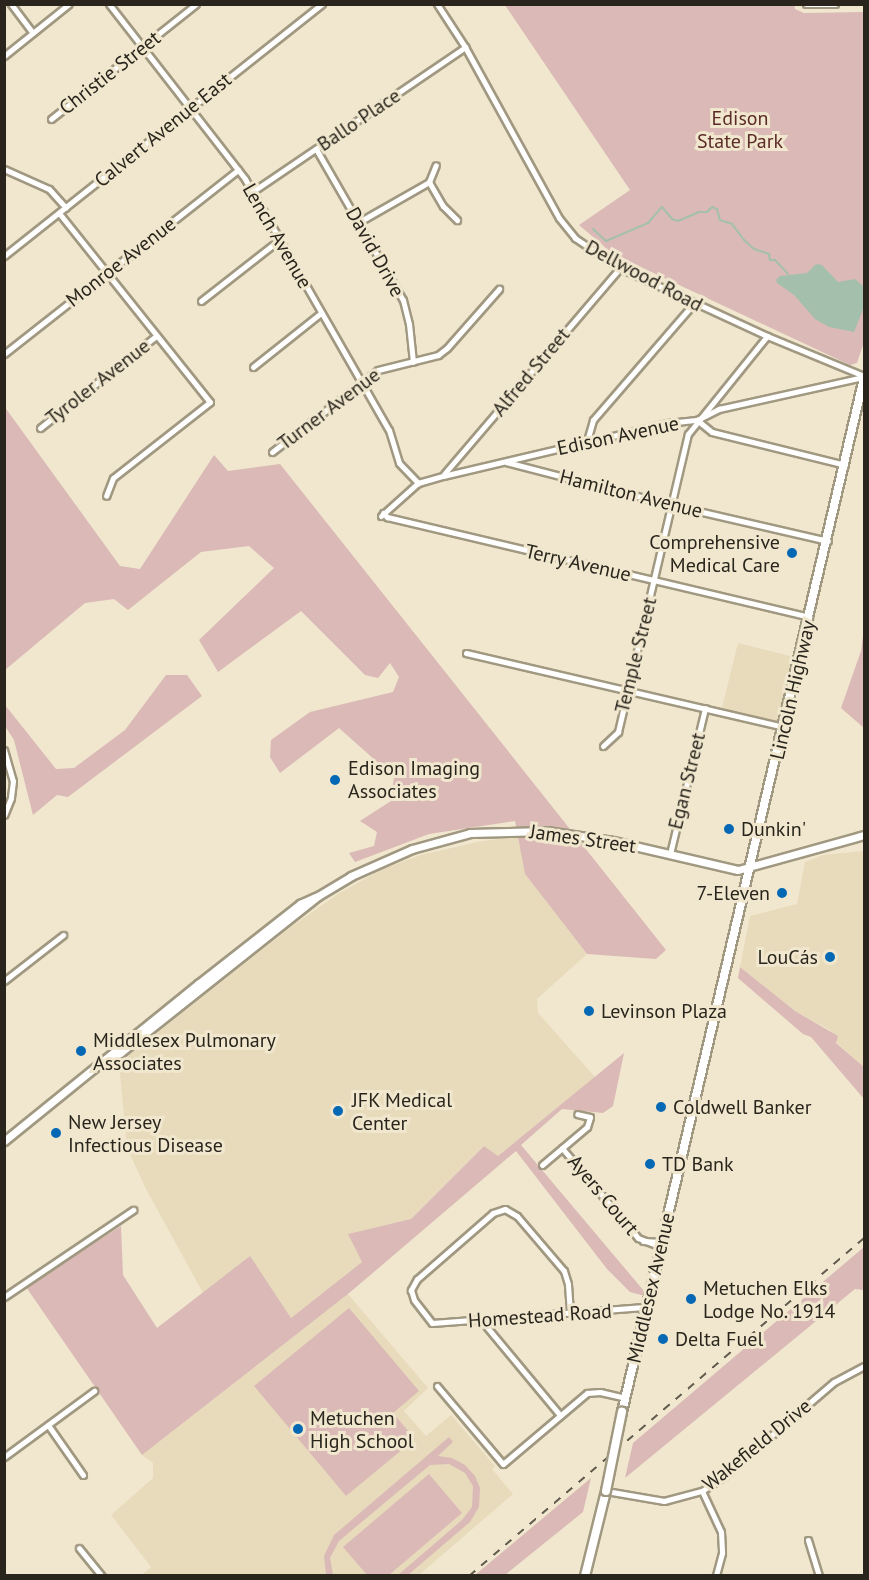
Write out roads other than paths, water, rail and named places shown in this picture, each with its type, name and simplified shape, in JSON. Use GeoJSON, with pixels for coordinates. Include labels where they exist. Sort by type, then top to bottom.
{"type":"FeatureCollection","features":[{"type":"Feature","properties":{"kind":"main road","name":"Lincoln Highway"},"geometry":{"type":"LineString","coordinates":[[719,1002],[828,541],[864,377]]}},
{"type":"Feature","properties":{"kind":"main road","name":"Middlesex Avenue"},"geometry":{"type":"LineString","coordinates":[[585,1575],[719,1002]]}},
{"type":"Feature","properties":{"kind":"street"},"geometry":{"type":"LineString","coordinates":[[11,4],[33,33]]}},
{"type":"Feature","properties":{"kind":"street"},"geometry":{"type":"LineString","coordinates":[[4,56],[69,4]]}},
{"type":"Feature","properties":{"kind":"street","name":"Lench Avenue"},"geometry":{"type":"LineString","coordinates":[[109,4],[238,170],[389,430],[399,463],[418,483]]}},
{"type":"Feature","properties":{"kind":"street","name":"Christie Street"},"geometry":{"type":"LineString","coordinates":[[51,119],[196,4]]}},
{"type":"Feature","properties":{"kind":"street","name":"Calvert Avenue East"},"geometry":{"type":"LineString","coordinates":[[4,256],[322,4]]}},
{"type":"Feature","properties":{"kind":"street","name":"Dellwood Road"},"geometry":{"type":"LineString","coordinates":[[437,4],[465,47],[567,228],[583,245],[620,268],[694,303],[864,377]]}},
{"type":"Feature","properties":{"kind":"street"},"geometry":{"type":"LineString","coordinates":[[807,4],[836,4]]}},
{"type":"Feature","properties":{"kind":"street","name":"Ballo Place"},"geometry":{"type":"LineString","coordinates":[[252,192],[465,47]]}},
{"type":"Feature","properties":{"kind":"street","name":"David Drive"},"geometry":{"type":"LineString","coordinates":[[316,149],[403,300],[409,324],[413,363]]}},
{"type":"Feature","properties":{"kind":"street"},"geometry":{"type":"LineString","coordinates":[[359,222],[429,182],[436,165]]}},
{"type":"Feature","properties":{"kind":"street"},"geometry":{"type":"LineString","coordinates":[[4,169],[49,189],[66,208]]}},
{"type":"Feature","properties":{"kind":"street","name":"Monroe Avenue"},"geometry":{"type":"LineString","coordinates":[[4,354],[238,170]]}},
{"type":"Feature","properties":{"kind":"street"},"geometry":{"type":"LineString","coordinates":[[429,182],[443,206],[457,220]]}},
{"type":"Feature","properties":{"kind":"street"},"geometry":{"type":"LineString","coordinates":[[59,213],[210,402],[113,478],[106,496]]}},
{"type":"Feature","properties":{"kind":"street"},"geometry":{"type":"LineString","coordinates":[[201,301],[279,240]]}},
{"type":"Feature","properties":{"kind":"street","name":"Alfred Street"},"geometry":{"type":"LineString","coordinates":[[442,476],[620,268]]}},
{"type":"Feature","properties":{"kind":"street","name":"Turner Avenue"},"geometry":{"type":"LineString","coordinates":[[272,452],[360,382],[387,366],[413,363],[432,357],[447,348],[500,289]]}},
{"type":"Feature","properties":{"kind":"street"},"geometry":{"type":"LineString","coordinates":[[587,441],[593,420],[694,303]]}},
{"type":"Feature","properties":{"kind":"street"},"geometry":{"type":"LineString","coordinates":[[253,367],[321,313]]}},
{"type":"Feature","properties":{"kind":"street","name":"Tyroler Avenue"},"geometry":{"type":"LineString","coordinates":[[40,428],[156,336]]}},
{"type":"Feature","properties":{"kind":"street","name":"Temple Street"},"geometry":{"type":"LineString","coordinates":[[603,747],[618,732],[688,434],[767,336]]}},
{"type":"Feature","properties":{"kind":"street","name":"Edison Avenue"},"geometry":{"type":"LineString","coordinates":[[382,514],[418,483],[442,476],[667,423],[698,420],[718,409],[864,377]]}},
{"type":"Feature","properties":{"kind":"street"},"geometry":{"type":"LineString","coordinates":[[698,420],[712,432],[845,465]]}},
{"type":"Feature","properties":{"kind":"street","name":"Hamilton Avenue"},"geometry":{"type":"LineString","coordinates":[[505,461],[672,505],[828,541]]}},
{"type":"Feature","properties":{"kind":"street","name":"Terry Avenue"},"geometry":{"type":"LineString","coordinates":[[382,514],[810,617]]}},
{"type":"Feature","properties":{"kind":"street"},"geometry":{"type":"LineString","coordinates":[[466,653],[784,727]]}},
{"type":"Feature","properties":{"kind":"street","name":"Egan Street"},"geometry":{"type":"LineString","coordinates":[[670,854],[705,708]]}},
{"type":"Feature","properties":{"kind":"street"},"geometry":{"type":"LineString","coordinates":[[4,750],[13,781],[11,798],[4,815]]}},
{"type":"Feature","properties":{"kind":"street","name":"James Street"},"geometry":{"type":"LineString","coordinates":[[4,1141],[110,1057],[116,1048],[300,904],[351,876],[412,849],[470,833],[546,831],[613,841],[738,870],[864,835]]}},
{"type":"Feature","properties":{"kind":"street"},"geometry":{"type":"LineString","coordinates":[[4,981],[63,935]]}},
{"type":"Feature","properties":{"kind":"street","name":"Ayers Court"},"geometry":{"type":"LineString","coordinates":[[542,1165],[587,1127],[590,1117],[577,1114]]}},
{"type":"Feature","properties":{"kind":"street","name":"Ayers Court"},"geometry":{"type":"LineString","coordinates":[[562,1148],[638,1238],[662,1244]]}},
{"type":"Feature","properties":{"kind":"street","name":"Homestead Road"},"geometry":{"type":"LineString","coordinates":[[570,1313],[568,1284],[564,1271],[517,1216],[505,1209],[493,1213],[413,1284],[411,1294],[432,1323],[647,1308]]}},
{"type":"Feature","properties":{"kind":"street"},"geometry":{"type":"LineString","coordinates":[[4,1297],[134,1210]]}},
{"type":"Feature","properties":{"kind":"street"},"geometry":{"type":"LineString","coordinates":[[481,1320],[560,1415]]}},
{"type":"Feature","properties":{"kind":"street","name":"Wakefield Drive"},"geometry":{"type":"LineString","coordinates":[[606,1491],[664,1501],[702,1491],[723,1477],[834,1382],[864,1366]]}},
{"type":"Feature","properties":{"kind":"street"},"geometry":{"type":"LineString","coordinates":[[437,1386],[502,1464],[581,1397],[593,1392],[625,1398]]}},
{"type":"Feature","properties":{"kind":"street"},"geometry":{"type":"LineString","coordinates":[[4,1457],[94,1391]]}},
{"type":"Feature","properties":{"kind":"street"},"geometry":{"type":"LineString","coordinates":[[48,1425],[83,1475]]}},
{"type":"Feature","properties":{"kind":"street"},"geometry":{"type":"LineString","coordinates":[[702,1491],[721,1532],[722,1552],[716,1575]]}},
{"type":"Feature","properties":{"kind":"street"},"geometry":{"type":"LineString","coordinates":[[808,1540],[819,1575]]}},
{"type":"Feature","properties":{"kind":"street"},"geometry":{"type":"LineString","coordinates":[[79,1548],[102,1575]]}},
{"type":"Feature","properties":{"kind":"waterway"},"geometry":{"type":"LineString","coordinates":[[593,229],[606,241],[648,223],[662,207],[672,219],[678,221],[699,212],[707,212],[712,207],[717,209],[720,220],[732,224],[754,249],[769,254],[770,260],[775,260],[788,274]]}},
{"type":"Feature","properties":{"kind":"railway"},"geometry":{"type":"LineString","coordinates":[[469,1576],[864,1238]]}},
{"type":"Feature","properties":{"kind":"place","name":"Comprehensive Medical Care"},"geometry":{"type":"Point","coordinates":[792,553]}},
{"type":"Feature","properties":{"kind":"place","name":"Edison Imaging Associates"},"geometry":{"type":"Point","coordinates":[335,780]}},
{"type":"Feature","properties":{"kind":"place","name":"Dunkin'"},"geometry":{"type":"Point","coordinates":[729,829]}},
{"type":"Feature","properties":{"kind":"place","name":"7-Eleven"},"geometry":{"type":"Point","coordinates":[782,893]}},
{"type":"Feature","properties":{"kind":"place","name":"LouCás"},"geometry":{"type":"Point","coordinates":[830,957]}},
{"type":"Feature","properties":{"kind":"place","name":"Levinson Plaza"},"geometry":{"type":"Point","coordinates":[589,1011]}},
{"type":"Feature","properties":{"kind":"place","name":"Middlesex Pulmonary Associates"},"geometry":{"type":"Point","coordinates":[81,1051]}},
{"type":"Feature","properties":{"kind":"place","name":"Coldwell Banker"},"geometry":{"type":"Point","coordinates":[661,1107]}},
{"type":"Feature","properties":{"kind":"place","name":"JFK Medical Center"},"geometry":{"type":"Point","coordinates":[338,1111]}},
{"type":"Feature","properties":{"kind":"place","name":"New Jersey Infectious Disease"},"geometry":{"type":"Point","coordinates":[56,1133]}},
{"type":"Feature","properties":{"kind":"place","name":"TD Bank"},"geometry":{"type":"Point","coordinates":[650,1164]}},
{"type":"Feature","properties":{"kind":"place","name":"Metuchen Elks Lodge No. 1914"},"geometry":{"type":"Point","coordinates":[691,1299]}},
{"type":"Feature","properties":{"kind":"place","name":"Delta Fuel"},"geometry":{"type":"Point","coordinates":[663,1339]}},
{"type":"Feature","properties":{"kind":"place","name":"Metuchen High School"},"geometry":{"type":"Point","coordinates":[298,1429]}},
{"type":"Feature","properties":{"kind":"park label","name":"Edison State Park"},"geometry":{"type":"Point","coordinates":[740,130]}}]}
